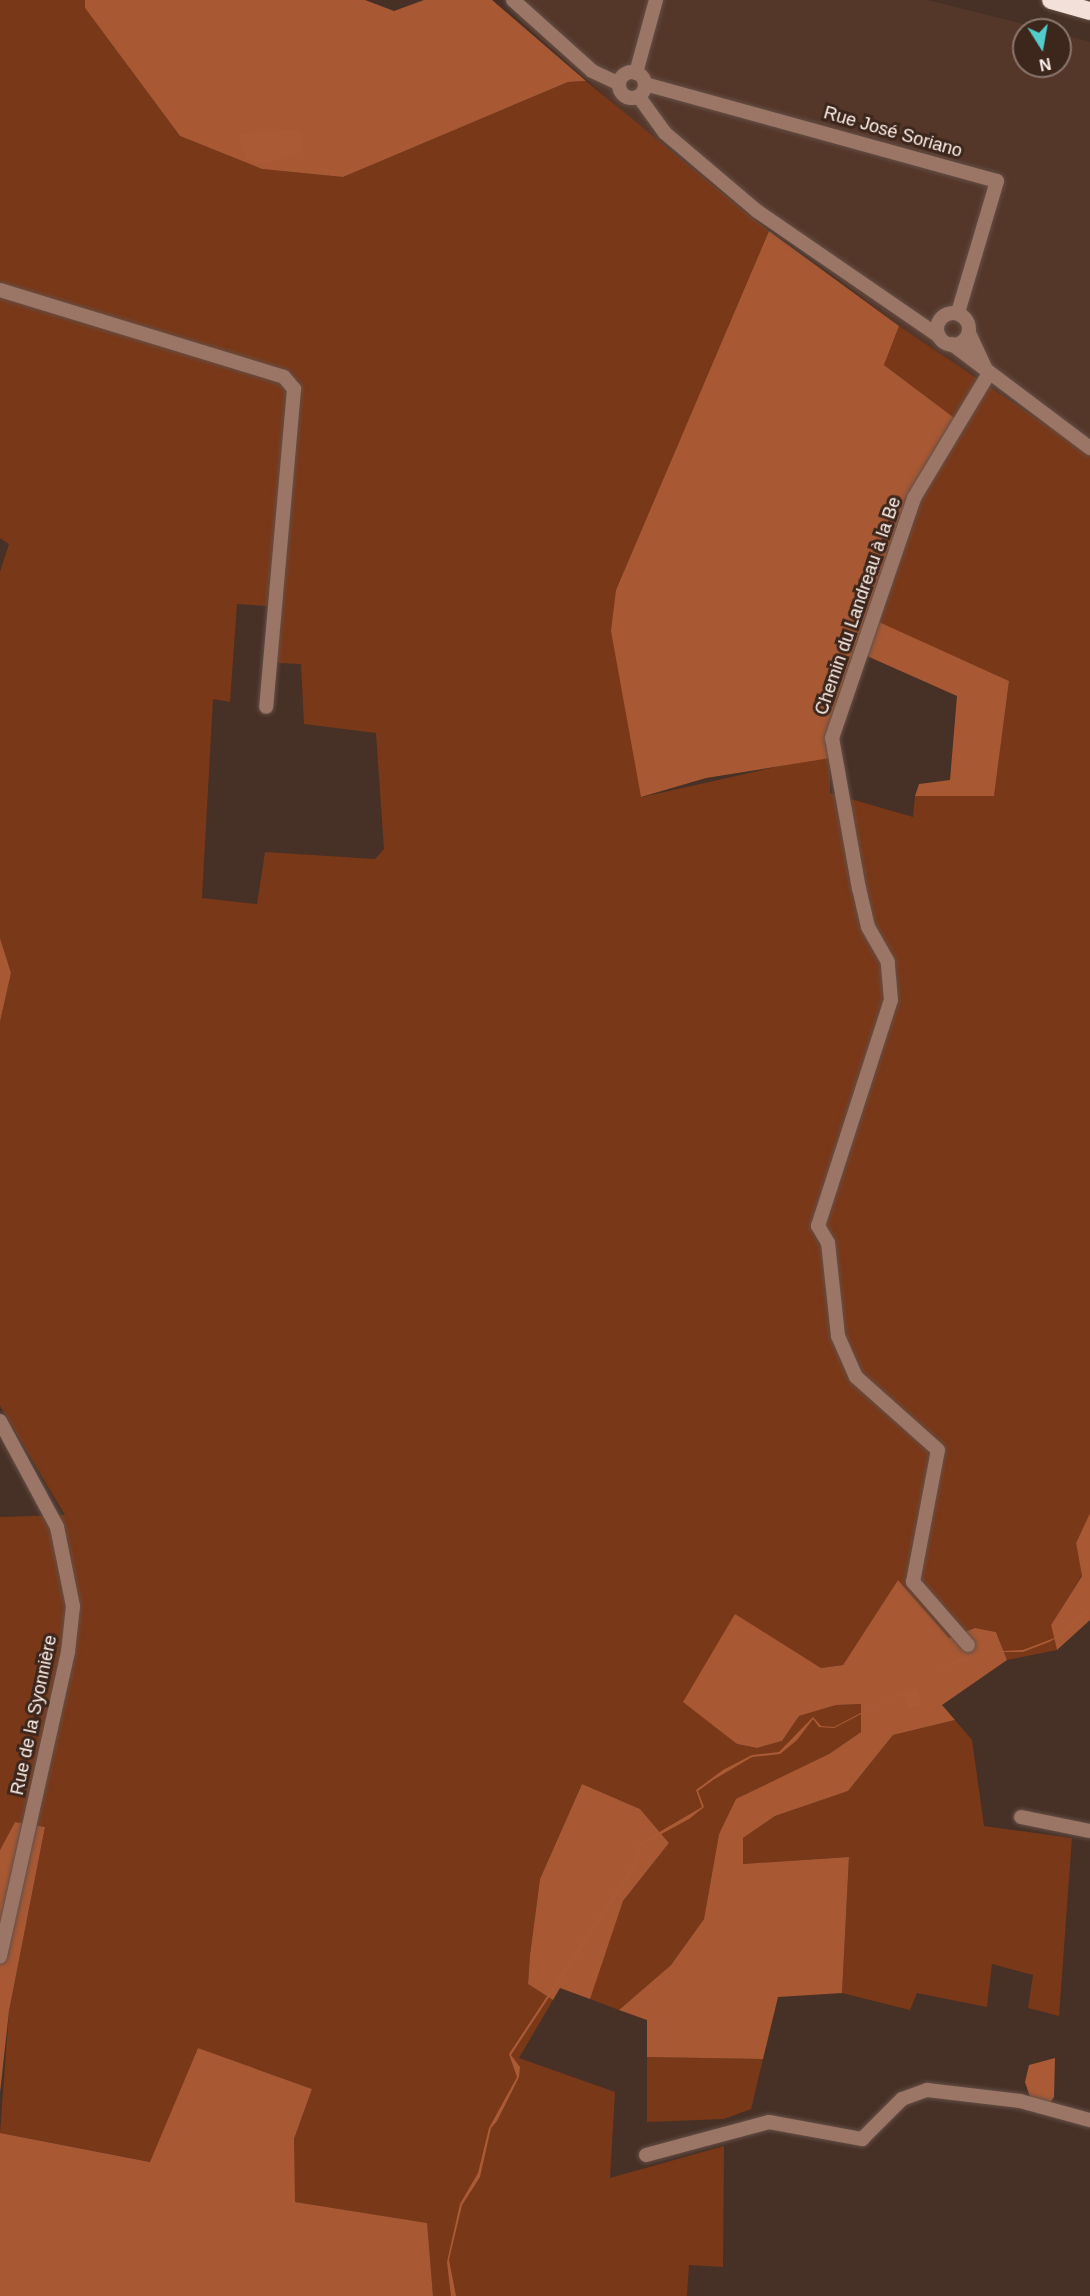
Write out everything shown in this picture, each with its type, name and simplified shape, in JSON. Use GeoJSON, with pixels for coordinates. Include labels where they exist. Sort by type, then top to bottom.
{"type":"FeatureCollection","features":[{"type":"Feature","properties":{"kind":"highway"},"geometry":{"type":"LineString","coordinates":[[1051,0],[1090,11]]}},
{"type":"Feature","properties":{"kind":"street"},"geometry":{"type":"LineString","coordinates":[[513,0],[592,71],[618,83],[626,98],[639,97]]}},
{"type":"Feature","properties":{"kind":"street"},"geometry":{"type":"LineString","coordinates":[[636,73],[656,0]]}},
{"type":"Feature","properties":{"kind":"street"},"geometry":{"type":"LineString","coordinates":[[618,83],[623,75],[636,73]]}},
{"type":"Feature","properties":{"kind":"street"},"geometry":{"type":"LineString","coordinates":[[636,73],[645,84],[639,97]]}},
{"type":"Feature","properties":{"kind":"street","name":"Rue José Soriano"},"geometry":{"type":"LineString","coordinates":[[645,84],[997,181],[958,313]]}},
{"type":"Feature","properties":{"kind":"street"},"geometry":{"type":"LineString","coordinates":[[639,97],[665,133],[757,211],[888,304],[952,344],[988,375],[1090,448]]}},
{"type":"Feature","properties":{"kind":"street"},"geometry":{"type":"LineString","coordinates":[[0,290],[284,377],[294,388],[266,708]]}},
{"type":"Feature","properties":{"kind":"street"},"geometry":{"type":"LineString","coordinates":[[888,304],[942,317],[958,313],[967,321],[969,333],[988,375]]}},
{"type":"Feature","properties":{"kind":"street"},"geometry":{"type":"LineString","coordinates":[[939,336],[942,317]]}},
{"type":"Feature","properties":{"kind":"street"},"geometry":{"type":"LineString","coordinates":[[952,344],[969,333]]}},
{"type":"Feature","properties":{"kind":"street","name":"Chemin du Landreau à la Be"},"geometry":{"type":"LineString","coordinates":[[968,1645],[914,1582],[938,1450],[856,1377],[838,1336],[828,1243],[818,1226],[891,1000],[888,962],[868,927],[859,889],[832,738],[914,498],[988,375]]}},
{"type":"Feature","properties":{"kind":"street","name":"Rue de la Syonnière"},"geometry":{"type":"LineString","coordinates":[[0,1421],[57,1527],[73,1606],[68,1652],[0,1957]]}},
{"type":"Feature","properties":{"kind":"street"},"geometry":{"type":"LineString","coordinates":[[1021,1817],[1090,1831]]}},
{"type":"Feature","properties":{"kind":"street"},"geometry":{"type":"LineString","coordinates":[[646,2155],[769,2122],[862,2139],[902,2099],[927,2090],[1020,2101],[1090,2120]]}},
{"type":"Feature","properties":{"kind":"shaded area"},"geometry":{"type":"Polygon","coordinates":[[[0,0],[85,0],[85,8],[180,136],[262,169],[343,177],[568,82],[586,81],[769,231],[616,590],[642,797],[825,756],[830,758],[830,793],[913,817],[915,796],[994,795],[1009,681],[870,619],[911,498],[957,420],[884,365],[899,326],[1090,454],[1090,1513],[1076,1543],[1082,1575],[1051,1625],[1057,1650],[1007,1660],[996,1632],[975,1628],[949,1638],[898,1580],[843,1665],[821,1668],[735,1615],[736,1744],[757,1748],[782,1741],[799,1716],[836,1705],[861,1704],[861,1732],[829,1754],[736,1800],[719,1834],[704,1919],[671,1965],[619,2010],[590,1999],[608,1932],[623,1901],[669,1843],[640,1809],[582,1784],[540,1879],[528,1984],[553,2000],[519,2058],[615,2092],[610,2178],[724,2146],[723,2267],[689,2265],[687,2296],[433,2296],[426,2223],[294,2202],[294,2139],[312,2089],[198,2048],[151,2162],[0,2133],[9,2011],[45,1827],[15,1822],[0,1850],[0,1517],[65,1515],[0,1406],[0,1022],[11,973],[0,938],[0,572],[9,544],[0,538],[0,0]],[[237,604],[230,702],[213,699],[202,898],[257,904],[265,852],[375,859],[384,849],[376,733],[304,724],[301,664],[277,663],[281,607],[237,604]]]}},
{"type":"Feature","properties":{"kind":"shaded area"},"geometry":{"type":"Polygon","coordinates":[[[85,0],[365,0],[394,11],[424,0],[492,0],[586,81],[568,82],[343,177],[262,169],[180,136],[85,8],[85,0]]]}},
{"type":"Feature","properties":{"kind":"shaded area"},"geometry":{"type":"Polygon","coordinates":[[[528,0],[927,0],[1012,21],[1012,78],[1072,78],[1072,37],[1090,42],[1090,454],[899,326],[648,134],[516,17],[528,0]]]}},
{"type":"Feature","properties":{"kind":"shaded area"},"geometry":{"type":"Polygon","coordinates":[[[298,129],[303,142],[300,153],[265,163],[246,160],[239,134],[298,129]]]}},
{"type":"Feature","properties":{"kind":"shaded area"},"geometry":{"type":"Polygon","coordinates":[[[769,231],[899,326],[884,365],[957,420],[911,498],[870,618],[1009,681],[994,796],[915,796],[919,784],[950,780],[957,696],[858,652],[830,758],[706,778],[641,797],[611,631],[616,590],[769,231]]]}},
{"type":"Feature","properties":{"kind":"shaded area"},"geometry":{"type":"Polygon","coordinates":[[[0,938],[11,973],[0,1022],[0,938]]]}},
{"type":"Feature","properties":{"kind":"shaded area"},"geometry":{"type":"Polygon","coordinates":[[[1090,1513],[1090,1620],[1057,1650],[1051,1625],[1082,1576],[1076,1543],[1090,1513]]]}},
{"type":"Feature","properties":{"kind":"shaded area"},"geometry":{"type":"Polygon","coordinates":[[[898,1580],[949,1638],[975,1628],[996,1632],[1007,1660],[942,1705],[955,1720],[893,1735],[848,1791],[775,1816],[743,1838],[743,1864],[849,1857],[842,1993],[778,1997],[763,2059],[647,2057],[647,2020],[619,2010],[671,1965],[704,1919],[719,1834],[736,1799],[829,1754],[861,1732],[861,1704],[836,1705],[799,1716],[782,1741],[757,1748],[737,1744],[683,1702],[735,1614],[821,1668],[843,1665],[898,1580]]]}},
{"type":"Feature","properties":{"kind":"shaded area"},"geometry":{"type":"Polygon","coordinates":[[[1090,1607],[1086,1614],[1058,1637],[1049,1642],[1023,1652],[985,1652],[943,1667],[917,1687],[922,1706],[909,1707],[905,1695],[898,1695],[834,1728],[819,1727],[813,1719],[797,1740],[780,1754],[752,1757],[713,1780],[698,1791],[704,1807],[689,1819],[641,1845],[637,1863],[511,2055],[520,2067],[519,2077],[497,2121],[491,2128],[480,2177],[462,2205],[449,2260],[456,2296],[451,2296],[447,2262],[460,2204],[478,2173],[489,2128],[517,2077],[509,2054],[635,1863],[639,1844],[702,1807],[696,1790],[723,1770],[752,1755],[779,1752],[813,1717],[821,1726],[834,1727],[897,1694],[912,1691],[943,1666],[980,1652],[1023,1650],[1057,1637],[1090,1607]]]}},
{"type":"Feature","properties":{"kind":"shaded area"},"geometry":{"type":"Polygon","coordinates":[[[955,1720],[972,1740],[984,1826],[1072,1838],[1059,2016],[1028,2008],[1033,1975],[992,1964],[987,2007],[917,1993],[910,2010],[842,1993],[849,1857],[742,1864],[743,1838],[775,1816],[848,1791],[893,1735],[955,1720]]]}},
{"type":"Feature","properties":{"kind":"shaded area"},"geometry":{"type":"Polygon","coordinates":[[[582,1784],[640,1809],[669,1843],[623,1901],[590,1999],[560,1988],[553,2000],[528,1984],[540,1879],[582,1784]]]}},
{"type":"Feature","properties":{"kind":"shaded area"},"geometry":{"type":"Polygon","coordinates":[[[15,1822],[45,1827],[9,2011],[0,2093],[0,1850],[15,1822]]]}},
{"type":"Feature","properties":{"kind":"shaded area"},"geometry":{"type":"Polygon","coordinates":[[[198,2048],[312,2089],[294,2139],[295,2202],[427,2223],[433,2296],[0,2296],[0,2133],[150,2162],[198,2048]]]}},
{"type":"Feature","properties":{"kind":"shaded area"},"geometry":{"type":"Polygon","coordinates":[[[647,2057],[763,2059],[751,2109],[724,2119],[647,2122],[647,2057]]]}},
{"type":"Feature","properties":{"kind":"shaded area"},"geometry":{"type":"Polygon","coordinates":[[[1055,2058],[1054,2097],[1049,2104],[1031,2100],[1025,2082],[1029,2065],[1055,2058]]]}}]}
